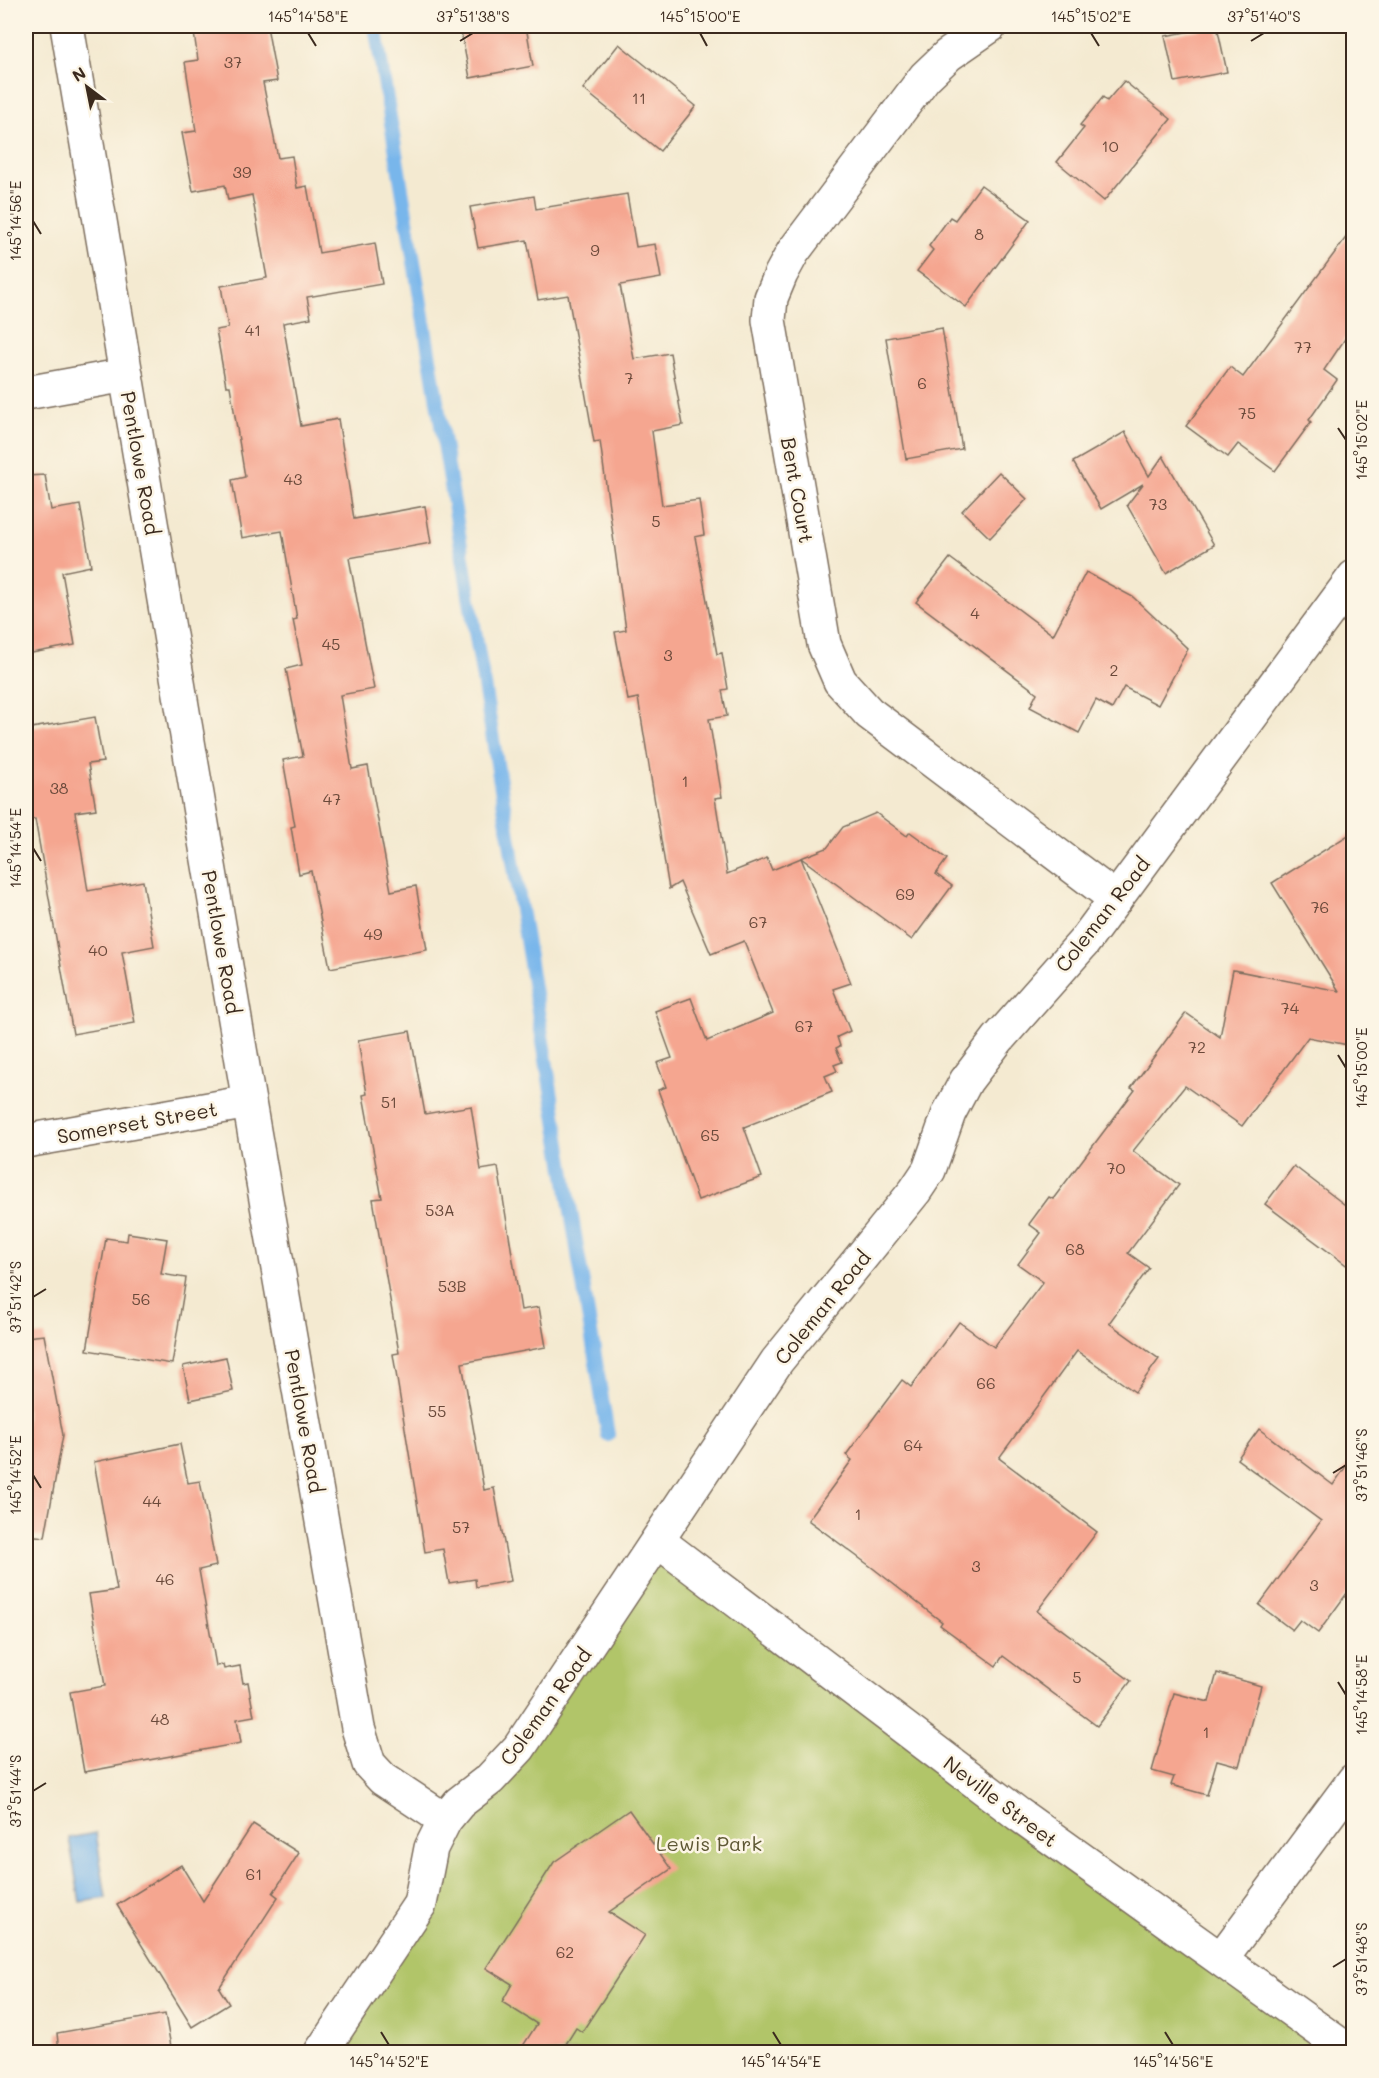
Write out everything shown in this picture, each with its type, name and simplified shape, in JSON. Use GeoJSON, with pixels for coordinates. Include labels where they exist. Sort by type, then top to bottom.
{"type":"FeatureCollection","features":[{"type":"Feature","properties":{"kind":"street","name":"Pentlowe Road"},"geometry":{"type":"LineString","coordinates":[[67,26],[249,1102],[362,1745],[369,1764],[383,1779],[445,1820]]}},
{"type":"Feature","properties":{"kind":"street","name":"Bent Court"},"geometry":{"type":"LineString","coordinates":[[990,26],[948,55],[925,77],[845,183],[785,266],[771,297],[769,320],[824,644],[840,681],[869,713],[1116,899]]}},
{"type":"Feature","properties":{"kind":"street"},"geometry":{"type":"LineString","coordinates":[[26,393],[126,375]]}},
{"type":"Feature","properties":{"kind":"street","name":"Coleman Road"},"geometry":{"type":"LineString","coordinates":[[321,2052],[420,1904],[431,1848],[445,1820],[459,1803],[490,1779],[519,1748],[777,1361],[915,1191],[929,1170],[949,1113],[966,1081],[998,1039],[1084,942],[1353,577]]}},
{"type":"Feature","properties":{"kind":"street","name":"Somerset Street"},"geometry":{"type":"LineString","coordinates":[[26,1141],[249,1102]]}},
{"type":"Feature","properties":{"kind":"street","name":"Neville Street"},"geometry":{"type":"LineString","coordinates":[[658,1541],[1018,1814],[1350,2052]]}},
{"type":"Feature","properties":{"kind":"street"},"geometry":{"type":"LineString","coordinates":[[1221,1959],[1353,1780]]}},
{"type":"Feature","properties":{"kind":"green space","name":"Lewis Park"},"geometry":{"type":"Polygon","coordinates":[[[658,1541],[1350,2052],[321,2052],[427,1875],[658,1541]]]}},
{"type":"Feature","properties":{"kind":"water"},"geometry":{"type":"Polygon","coordinates":[[[96,1833],[106,1898],[80,1902],[69,1838],[96,1833]]]}},
{"type":"Feature","properties":{"kind":"building"},"geometry":{"type":"Polygon","coordinates":[[[193,26],[267,26],[277,81],[263,83],[278,158],[292,156],[297,188],[307,186],[319,253],[375,243],[382,284],[307,297],[311,318],[283,323],[301,426],[338,419],[354,519],[425,506],[431,543],[349,558],[374,689],[340,695],[352,769],[368,766],[391,891],[416,886],[427,950],[330,968],[311,871],[299,874],[291,827],[295,826],[283,760],[303,756],[286,669],[302,665],[293,620],[297,619],[282,531],[242,538],[232,480],[245,477],[230,386],[226,386],[216,330],[228,328],[221,286],[267,278],[252,195],[228,200],[225,185],[193,191],[182,133],[196,131],[185,62],[198,60],[193,26]]]}},
{"type":"Feature","properties":{"kind":"building"},"geometry":{"type":"Polygon","coordinates":[[[460,26],[526,26],[533,66],[470,78],[460,26]]]}},
{"type":"Feature","properties":{"kind":"building"},"geometry":{"type":"Polygon","coordinates":[[[1217,26],[1227,72],[1175,82],[1165,36],[1217,26]]]}},
{"type":"Feature","properties":{"kind":"building"},"geometry":{"type":"Polygon","coordinates":[[[619,44],[696,106],[660,151],[583,89],[619,44]]]}},
{"type":"Feature","properties":{"kind":"building"},"geometry":{"type":"Polygon","coordinates":[[[1124,81],[1171,119],[1104,201],[1057,162],[1084,128],[1080,125],[1103,97],[1107,101],[1124,81]]]}},
{"type":"Feature","properties":{"kind":"building"},"geometry":{"type":"Polygon","coordinates":[[[981,185],[1030,220],[966,307],[917,271],[933,250],[929,246],[950,217],[955,220],[981,185]]]}},
{"type":"Feature","properties":{"kind":"building"},"geometry":{"type":"Polygon","coordinates":[[[627,194],[636,247],[655,244],[661,278],[620,285],[634,359],[670,353],[683,425],[652,431],[662,505],[699,500],[704,535],[695,537],[717,654],[722,653],[728,689],[722,690],[727,716],[709,719],[722,797],[715,798],[727,874],[767,858],[772,870],[801,858],[851,983],[833,989],[850,1031],[837,1037],[840,1046],[836,1048],[842,1062],[834,1065],[837,1071],[825,1076],[832,1092],[744,1127],[762,1177],[698,1200],[658,1090],[666,1087],[657,1063],[672,1058],[655,1011],[691,998],[707,1041],[773,1013],[744,941],[711,954],[680,882],[669,889],[638,698],[628,700],[615,632],[626,630],[600,441],[594,442],[568,295],[538,300],[527,240],[478,248],[470,207],[534,196],[536,209],[627,194]]]}},
{"type":"Feature","properties":{"kind":"building"},"geometry":{"type":"Polygon","coordinates":[[[1353,228],[1353,327],[1324,370],[1337,380],[1309,420],[1311,422],[1275,471],[1238,444],[1228,457],[1186,426],[1230,367],[1243,377],[1353,228]]]}},
{"type":"Feature","properties":{"kind":"building"},"geometry":{"type":"Polygon","coordinates":[[[942,328],[962,449],[906,459],[886,338],[942,328]]]}},
{"type":"Feature","properties":{"kind":"building"},"geometry":{"type":"Polygon","coordinates":[[[1125,432],[1149,476],[1163,456],[1214,545],[1166,573],[1127,505],[1143,484],[1101,509],[1073,462],[1125,432]]]}},
{"type":"Feature","properties":{"kind":"building"},"geometry":{"type":"Polygon","coordinates":[[[999,472],[1027,499],[990,538],[962,511],[999,472]]]}},
{"type":"Feature","properties":{"kind":"building"},"geometry":{"type":"Polygon","coordinates":[[[45,475],[51,510],[80,505],[91,566],[62,572],[75,645],[26,654],[26,476],[45,475]]]}},
{"type":"Feature","properties":{"kind":"building"},"geometry":{"type":"Polygon","coordinates":[[[950,558],[1053,635],[1086,572],[1133,597],[1188,649],[1158,705],[1124,687],[1112,709],[1096,700],[1079,733],[1030,707],[1037,693],[916,602],[950,558]]]}},
{"type":"Feature","properties":{"kind":"building"},"geometry":{"type":"Polygon","coordinates":[[[95,717],[103,762],[88,764],[96,809],[75,812],[88,891],[143,881],[154,946],[122,952],[135,1023],[73,1034],[35,819],[26,820],[26,729],[95,717]]]}},
{"type":"Feature","properties":{"kind":"building"},"geometry":{"type":"Polygon","coordinates":[[[876,813],[907,836],[910,832],[947,859],[936,874],[952,886],[912,940],[801,858],[827,848],[843,827],[876,813]]]}},
{"type":"Feature","properties":{"kind":"building"},"geometry":{"type":"Polygon","coordinates":[[[1353,832],[1353,1046],[1308,1037],[1242,1126],[1185,1086],[1133,1151],[1179,1185],[1128,1253],[1149,1268],[1109,1323],[1159,1359],[1135,1392],[1077,1351],[999,1458],[1097,1532],[1037,1611],[1131,1681],[1097,1726],[1003,1656],[996,1666],[940,1625],[942,1622],[808,1520],[852,1460],[846,1455],[902,1380],[911,1387],[959,1322],[994,1347],[1043,1282],[1018,1264],[1041,1233],[1029,1224],[1049,1197],[1053,1199],[1135,1090],[1131,1088],[1186,1013],[1220,1037],[1233,970],[1339,991],[1272,883],[1353,832]]]}},
{"type":"Feature","properties":{"kind":"building"},"geometry":{"type":"Polygon","coordinates":[[[410,1031],[425,1114],[471,1106],[481,1170],[498,1167],[521,1310],[539,1307],[546,1347],[462,1363],[484,1490],[494,1488],[511,1581],[476,1587],[475,1579],[449,1583],[443,1549],[425,1552],[393,1354],[399,1353],[373,1199],[382,1198],[363,1095],[367,1094],[358,1040],[410,1031]]]}},
{"type":"Feature","properties":{"kind":"building"},"geometry":{"type":"Polygon","coordinates":[[[1294,1166],[1353,1211],[1353,1270],[1265,1204],[1294,1166]]]}},
{"type":"Feature","properties":{"kind":"building"},"geometry":{"type":"Polygon","coordinates":[[[128,1233],[167,1239],[161,1274],[186,1278],[172,1364],[87,1350],[106,1238],[127,1241],[128,1233]]]}},
{"type":"Feature","properties":{"kind":"building"},"geometry":{"type":"Polygon","coordinates":[[[44,1335],[63,1435],[45,1537],[26,1535],[26,1337],[44,1335]]]}},
{"type":"Feature","properties":{"kind":"building"},"geometry":{"type":"Polygon","coordinates":[[[226,1357],[233,1391],[190,1400],[183,1366],[226,1357]]]}},
{"type":"Feature","properties":{"kind":"building"},"geometry":{"type":"Polygon","coordinates":[[[1259,1429],[1333,1485],[1353,1456],[1353,1585],[1318,1633],[1300,1620],[1292,1630],[1259,1605],[1321,1521],[1237,1459],[1259,1429]]]}},
{"type":"Feature","properties":{"kind":"building"},"geometry":{"type":"Polygon","coordinates":[[[180,1444],[188,1483],[200,1481],[216,1566],[199,1570],[216,1666],[223,1665],[224,1669],[240,1666],[243,1683],[248,1682],[254,1716],[237,1719],[241,1743],[84,1772],[70,1692],[105,1686],[89,1594],[117,1590],[94,1462],[180,1444]]]}},
{"type":"Feature","properties":{"kind":"building"},"geometry":{"type":"Polygon","coordinates":[[[1217,1673],[1261,1686],[1239,1766],[1217,1760],[1207,1795],[1171,1785],[1174,1777],[1152,1771],[1174,1693],[1209,1702],[1217,1673]]]}},
{"type":"Feature","properties":{"kind":"building"},"geometry":{"type":"Polygon","coordinates":[[[629,1810],[671,1869],[609,1912],[645,1935],[582,2032],[576,2028],[561,2052],[519,2052],[537,2024],[502,2002],[512,1984],[486,1968],[554,1862],[629,1810]]]}},
{"type":"Feature","properties":{"kind":"building"},"geometry":{"type":"Polygon","coordinates":[[[253,1824],[299,1853],[273,1893],[278,1897],[219,1988],[229,2004],[192,2027],[117,1905],[181,1865],[203,1901],[253,1824]]]}},
{"type":"Feature","properties":{"kind":"building"},"geometry":{"type":"Polygon","coordinates":[[[165,2014],[172,2052],[59,2052],[57,2033],[165,2014]]]}},
{"type":"Feature","properties":{"kind":"waterway"},"geometry":{"type":"LineString","coordinates":[[375,26],[608,1435]]}}]}
